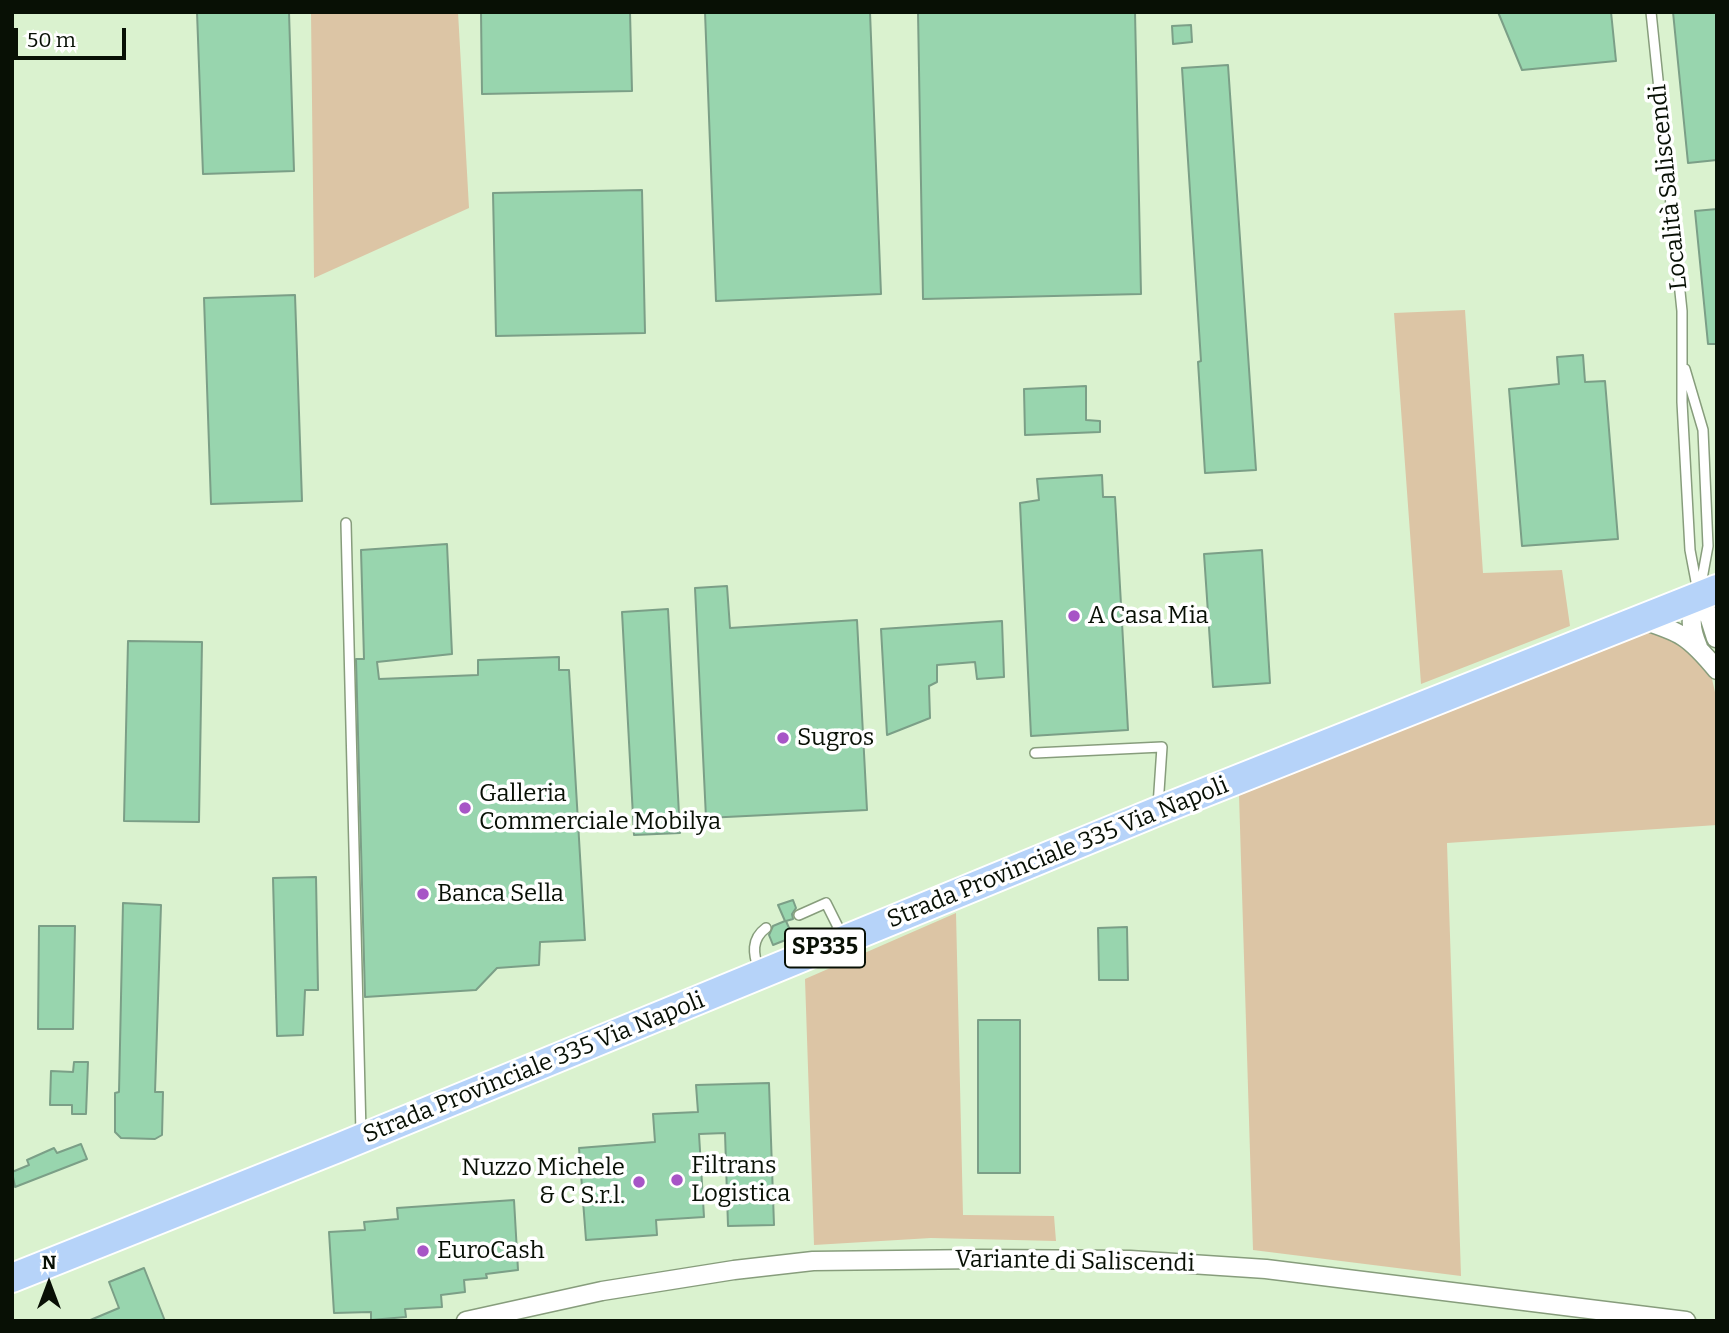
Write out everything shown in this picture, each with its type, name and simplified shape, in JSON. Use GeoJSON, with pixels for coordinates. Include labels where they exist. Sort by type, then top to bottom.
{"type":"FeatureCollection","features":[{"type":"Feature","properties":{"kind":"main road","name":"Strada Provinciale 335 Via Napoli"},"geometry":{"type":"LineString","coordinates":[[12,1278],[361,1139],[1158,811],[1708,593]]}},
{"type":"Feature","properties":{"kind":"street"},"geometry":{"type":"LineString","coordinates":[[1708,593],[1709,617],[1716,639]]}},
{"type":"Feature","properties":{"kind":"street"},"geometry":{"type":"LineString","coordinates":[[1698,647],[1691,631],[1691,614],[1708,593]]}},
{"type":"Feature","properties":{"kind":"street"},"geometry":{"type":"LineString","coordinates":[[1639,619],[1679,632],[1698,647],[1717,670]]}},
{"type":"Feature","properties":{"kind":"street"},"geometry":{"type":"LineString","coordinates":[[1717,621],[1717,648]]}},
{"type":"Feature","properties":{"kind":"street","name":"Variante di Saliscendi"},"geometry":{"type":"LineString","coordinates":[[466,1321],[602,1291],[734,1270],[813,1261],[981,1259],[1130,1261],[1266,1269],[1686,1321]]}},
{"type":"Feature","properties":{"kind":"lane","name":"Località Saliscendi"},"geometry":{"type":"LineString","coordinates":[[1650,12],[1682,311],[1682,402],[1690,550],[1708,593]]}},
{"type":"Feature","properties":{"kind":"lane","name":"Località Saliscendi"},"geometry":{"type":"LineString","coordinates":[[1683,361],[1703,430],[1708,593]]}},
{"type":"Feature","properties":{"kind":"lane"},"geometry":{"type":"LineString","coordinates":[[346,523],[361,1139]]}},
{"type":"Feature","properties":{"kind":"lane"},"geometry":{"type":"LineString","coordinates":[[1035,753],[1162,747],[1158,811]]}},
{"type":"Feature","properties":{"kind":"lane"},"geometry":{"type":"LineString","coordinates":[[799,915],[826,904],[844,940]]}},
{"type":"Feature","properties":{"kind":"lane"},"geometry":{"type":"LineString","coordinates":[[760,974],[754,956],[754,942],[766,928]]}},
{"type":"Feature","properties":{"kind":"shaded area"},"geometry":{"type":"Polygon","coordinates":[[[311,12],[458,12],[469,208],[314,278],[311,12]]]}},
{"type":"Feature","properties":{"kind":"shaded area"},"geometry":{"type":"Polygon","coordinates":[[[1465,310],[1483,573],[1562,570],[1570,626],[1421,684],[1394,313],[1465,310]]]}},
{"type":"Feature","properties":{"kind":"shaded area"},"geometry":{"type":"Polygon","coordinates":[[[1642,631],[1674,640],[1693,651],[1712,679],[1717,701],[1717,825],[1447,843],[1461,1276],[1253,1250],[1239,795],[1642,631]]]}},
{"type":"Feature","properties":{"kind":"shaded area"},"geometry":{"type":"Polygon","coordinates":[[[956,913],[963,1215],[1054,1216],[1056,1241],[931,1238],[814,1245],[805,979],[956,913]]]}},
{"type":"Feature","properties":{"kind":"building"},"geometry":{"type":"Polygon","coordinates":[[[197,12],[289,12],[294,171],[203,174],[197,12]]]}},
{"type":"Feature","properties":{"kind":"building"},"geometry":{"type":"Polygon","coordinates":[[[481,12],[630,12],[632,91],[482,94],[481,12]]]}},
{"type":"Feature","properties":{"kind":"building"},"geometry":{"type":"Polygon","coordinates":[[[705,12],[870,12],[881,294],[716,301],[705,12]]]}},
{"type":"Feature","properties":{"kind":"building"},"geometry":{"type":"Polygon","coordinates":[[[918,12],[1135,12],[1141,294],[923,299],[918,12]]]}},
{"type":"Feature","properties":{"kind":"building"},"geometry":{"type":"Polygon","coordinates":[[[1498,12],[1611,12],[1616,61],[1522,70],[1498,12]]]}},
{"type":"Feature","properties":{"kind":"building"},"geometry":{"type":"Polygon","coordinates":[[[1673,12],[1717,12],[1717,160],[1688,163],[1673,12]]]}},
{"type":"Feature","properties":{"kind":"building"},"geometry":{"type":"Polygon","coordinates":[[[1191,25],[1192,42],[1173,44],[1172,26],[1191,25]]]}},
{"type":"Feature","properties":{"kind":"building"},"geometry":{"type":"Polygon","coordinates":[[[1228,65],[1256,470],[1205,473],[1198,362],[1201,361],[1182,68],[1228,65]]]}},
{"type":"Feature","properties":{"kind":"building"},"geometry":{"type":"Polygon","coordinates":[[[642,190],[645,333],[496,336],[493,193],[642,190]]]}},
{"type":"Feature","properties":{"kind":"building"},"geometry":{"type":"Polygon","coordinates":[[[1717,209],[1717,344],[1708,344],[1695,211],[1717,209]]]}},
{"type":"Feature","properties":{"kind":"building"},"geometry":{"type":"Polygon","coordinates":[[[295,295],[302,501],[211,504],[204,298],[295,295]]]}},
{"type":"Feature","properties":{"kind":"building"},"geometry":{"type":"Polygon","coordinates":[[[1583,355],[1585,382],[1605,381],[1618,539],[1522,546],[1509,389],[1559,384],[1557,357],[1583,355]]]}},
{"type":"Feature","properties":{"kind":"building"},"geometry":{"type":"Polygon","coordinates":[[[1086,386],[1086,420],[1100,421],[1100,432],[1025,435],[1024,389],[1086,386]]]}},
{"type":"Feature","properties":{"kind":"building","name":"A Casa Mia"},"geometry":{"type":"Polygon","coordinates":[[[1102,475],[1103,497],[1115,497],[1128,730],[1031,736],[1020,503],[1039,500],[1037,479],[1102,475]]]}},
{"type":"Feature","properties":{"kind":"building","name":"Galleria Commerciale Mobilya"},"geometry":{"type":"Polygon","coordinates":[[[447,544],[452,654],[377,662],[379,679],[478,675],[478,660],[559,657],[559,670],[569,670],[585,940],[540,942],[539,965],[497,968],[476,990],[365,997],[356,659],[364,659],[361,550],[447,544]]]}},
{"type":"Feature","properties":{"kind":"building"},"geometry":{"type":"Polygon","coordinates":[[[1262,550],[1270,683],[1213,687],[1204,554],[1262,550]]]}},
{"type":"Feature","properties":{"kind":"building","name":"Sugros"},"geometry":{"type":"Polygon","coordinates":[[[727,586],[730,628],[857,620],[867,810],[706,818],[695,588],[727,586]]]}},
{"type":"Feature","properties":{"kind":"building"},"geometry":{"type":"Polygon","coordinates":[[[668,609],[680,833],[634,835],[622,612],[668,609]]]}},
{"type":"Feature","properties":{"kind":"building"},"geometry":{"type":"Polygon","coordinates":[[[1002,621],[1004,677],[977,679],[975,662],[937,665],[937,682],[929,686],[930,718],[887,735],[881,629],[1002,621]]]}},
{"type":"Feature","properties":{"kind":"building"},"geometry":{"type":"Polygon","coordinates":[[[128,641],[202,642],[199,822],[124,821],[128,641]]]}},
{"type":"Feature","properties":{"kind":"building"},"geometry":{"type":"Polygon","coordinates":[[[316,877],[318,990],[305,990],[303,1035],[277,1036],[273,878],[316,877]]]}},
{"type":"Feature","properties":{"kind":"building"},"geometry":{"type":"Polygon","coordinates":[[[793,900],[796,908],[792,914],[793,919],[786,921],[793,937],[773,945],[769,935],[773,926],[785,921],[778,905],[793,900]]]}},
{"type":"Feature","properties":{"kind":"building"},"geometry":{"type":"Polygon","coordinates":[[[123,903],[161,905],[155,1092],[163,1092],[162,1135],[155,1139],[121,1138],[115,1132],[115,1093],[119,1092],[123,903]]]}},
{"type":"Feature","properties":{"kind":"building"},"geometry":{"type":"Polygon","coordinates":[[[39,926],[75,926],[73,1029],[38,1029],[39,926]]]}},
{"type":"Feature","properties":{"kind":"building"},"geometry":{"type":"Polygon","coordinates":[[[1127,927],[1128,980],[1099,980],[1098,928],[1127,927]]]}},
{"type":"Feature","properties":{"kind":"building"},"geometry":{"type":"Polygon","coordinates":[[[978,1020],[1020,1020],[1020,1173],[978,1173],[978,1020]]]}},
{"type":"Feature","properties":{"kind":"building"},"geometry":{"type":"Polygon","coordinates":[[[74,1062],[88,1062],[86,1114],[72,1114],[72,1105],[50,1105],[51,1071],[73,1072],[74,1062]]]}},
{"type":"Feature","properties":{"kind":"building"},"geometry":{"type":"Polygon","coordinates":[[[769,1083],[774,1225],[728,1226],[725,1133],[699,1134],[704,1217],[656,1220],[657,1235],[586,1240],[579,1148],[655,1142],[653,1114],[698,1112],[696,1085],[769,1083]]]}},
{"type":"Feature","properties":{"kind":"building"},"geometry":{"type":"Polygon","coordinates":[[[81,1144],[87,1159],[15,1187],[12,1172],[29,1165],[27,1160],[54,1148],[57,1153],[81,1144]]]}},
{"type":"Feature","properties":{"kind":"building","name":"EuroCash"},"geometry":{"type":"Polygon","coordinates":[[[514,1200],[518,1270],[486,1274],[487,1278],[464,1280],[465,1292],[441,1295],[442,1307],[405,1309],[406,1317],[371,1320],[371,1312],[334,1313],[329,1232],[365,1230],[364,1222],[398,1219],[397,1208],[514,1200]]]}},
{"type":"Feature","properties":{"kind":"building"},"geometry":{"type":"Polygon","coordinates":[[[144,1268],[165,1321],[88,1321],[119,1308],[109,1282],[144,1268]]]}},
{"type":"Feature","properties":{"kind":"place","name":"A Casa Mia"},"geometry":{"type":"Point","coordinates":[1074,616]}},
{"type":"Feature","properties":{"kind":"place","name":"Sugros"},"geometry":{"type":"Point","coordinates":[783,738]}},
{"type":"Feature","properties":{"kind":"place","name":"Galleria Commerciale Mobilya"},"geometry":{"type":"Point","coordinates":[465,808]}},
{"type":"Feature","properties":{"kind":"place","name":"Banca Sella"},"geometry":{"type":"Point","coordinates":[423,894]}},
{"type":"Feature","properties":{"kind":"place","name":"Filtrans Logistica"},"geometry":{"type":"Point","coordinates":[677,1180]}},
{"type":"Feature","properties":{"kind":"place","name":"Nuzzo Michele & C S.r.l."},"geometry":{"type":"Point","coordinates":[639,1182]}},
{"type":"Feature","properties":{"kind":"place","name":"EuroCash"},"geometry":{"type":"Point","coordinates":[423,1251]}}]}
